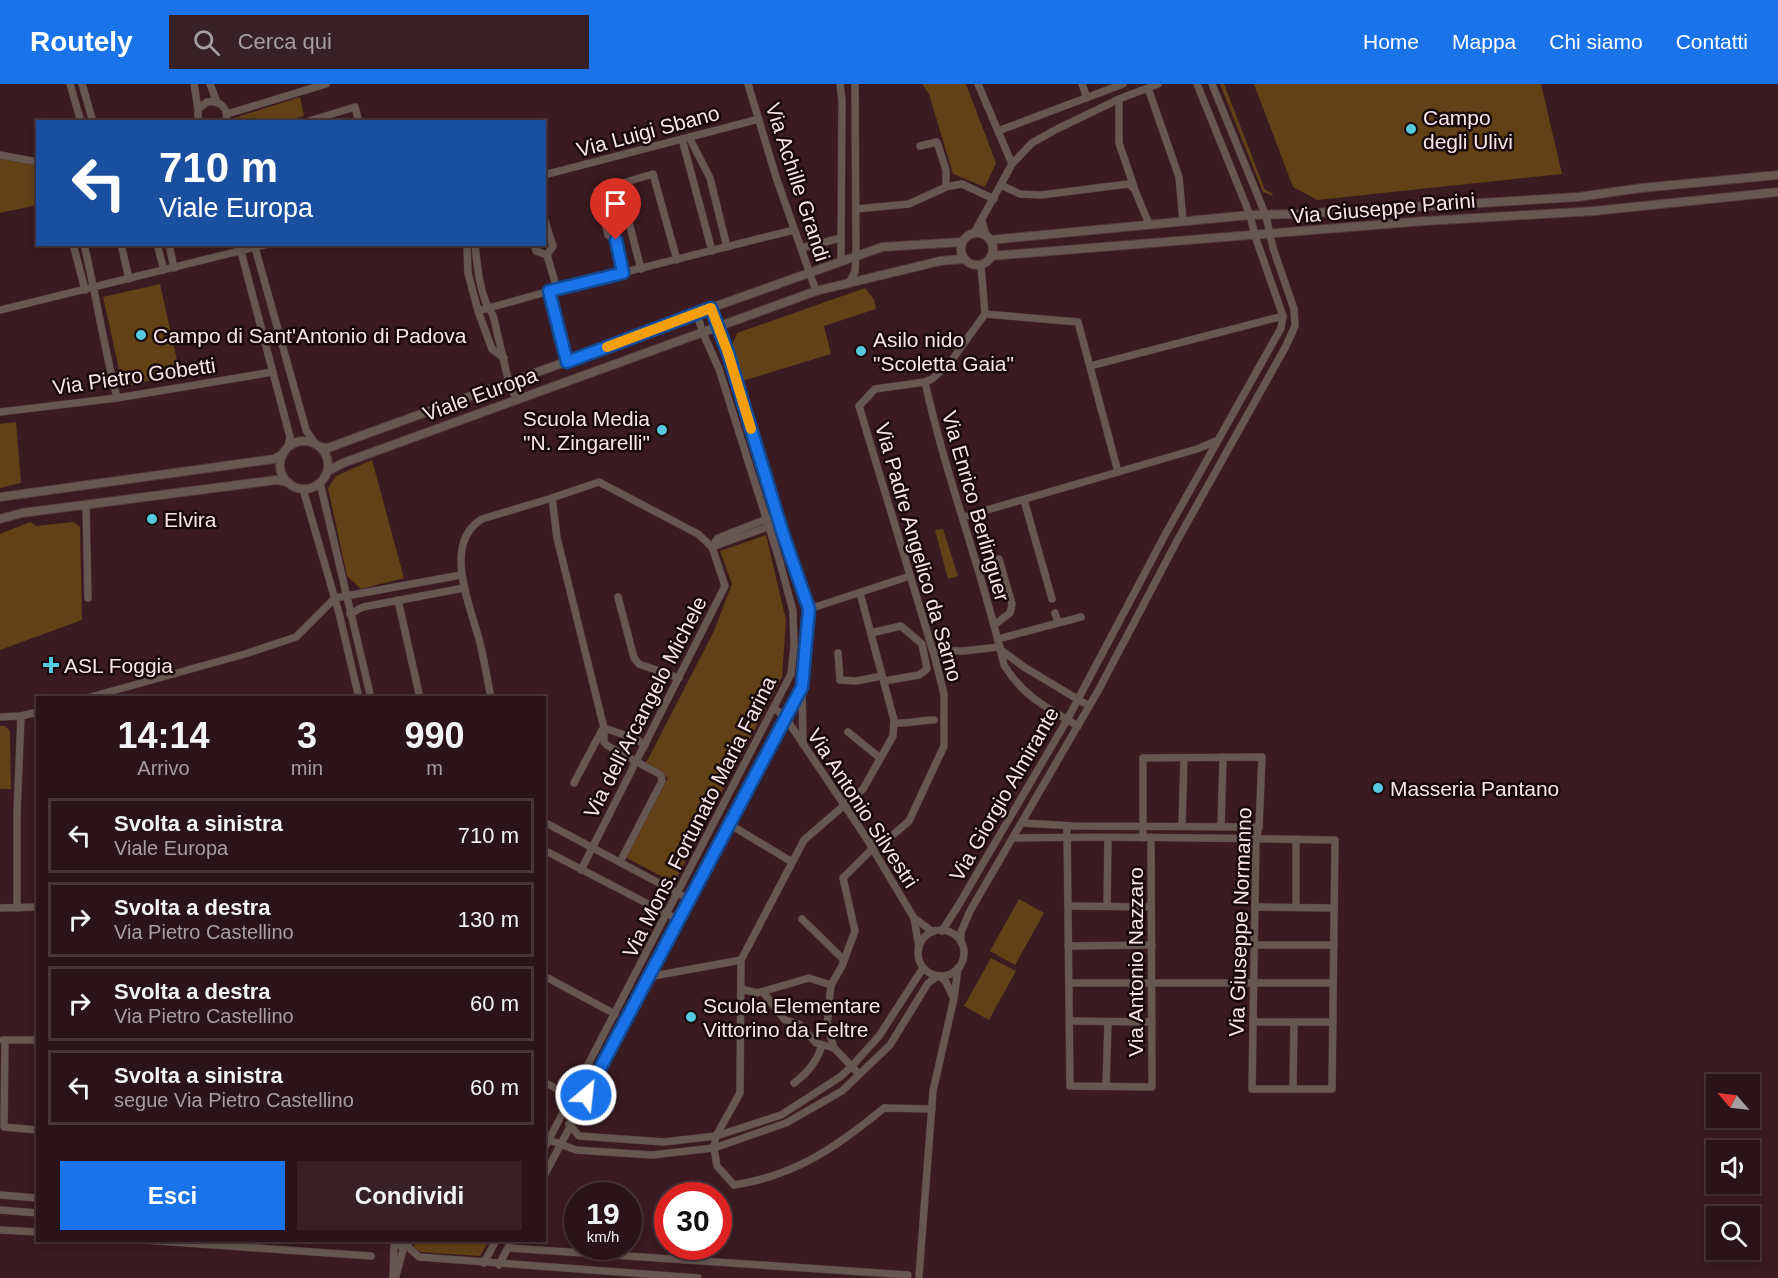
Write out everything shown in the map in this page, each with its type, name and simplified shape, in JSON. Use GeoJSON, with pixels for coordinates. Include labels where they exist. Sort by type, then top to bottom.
{"type":"FeatureCollection","features":[{"type":"Feature","properties":{"kind":"street"},"geometry":{"type":"LineString","coordinates":[[70,84],[80,120]]}},
{"type":"Feature","properties":{"kind":"street"},"geometry":{"type":"LineString","coordinates":[[82,84],[92,120]]}},
{"type":"Feature","properties":{"kind":"street"},"geometry":{"type":"LineString","coordinates":[[194,84],[198,109],[196,120]]}},
{"type":"Feature","properties":{"kind":"street"},"geometry":{"type":"LineString","coordinates":[[210,84],[217,102],[225,108],[226,118],[326,84]]}},
{"type":"Feature","properties":{"kind":"street","name":"Via Achille Grandi"},"geometry":{"type":"LineString","coordinates":[[748,84],[794,230],[816,291]]}},
{"type":"Feature","properties":{"kind":"street"},"geometry":{"type":"LineString","coordinates":[[840,84],[842,100],[841,260],[882,247],[962,242]]}},
{"type":"Feature","properties":{"kind":"street"},"geometry":{"type":"LineString","coordinates":[[849,283],[855,272],[856,255],[855,84]]}},
{"type":"Feature","properties":{"kind":"street"},"geometry":{"type":"LineString","coordinates":[[978,84],[1012,164]]}},
{"type":"Feature","properties":{"kind":"street"},"geometry":{"type":"LineString","coordinates":[[1082,84],[1087,98]]}},
{"type":"Feature","properties":{"kind":"street"},"geometry":{"type":"LineString","coordinates":[[998,131],[1123,84]]}},
{"type":"Feature","properties":{"kind":"street"},"geometry":{"type":"LineString","coordinates":[[963,259],[960,250],[962,242],[974,233],[1012,164],[1032,143],[1119,99],[1158,84]]}},
{"type":"Feature","properties":{"kind":"street"},"geometry":{"type":"LineString","coordinates":[[999,645],[1024,667],[1078,699],[1166,533],[1281,328],[1283,316],[1250,215],[1197,84]]}},
{"type":"Feature","properties":{"kind":"street"},"geometry":{"type":"LineString","coordinates":[[1089,706],[1178,539],[1293,334],[1295,326],[1294,309],[1266,216],[1212,84]]}},
{"type":"Feature","properties":{"kind":"street"},"geometry":{"type":"LineString","coordinates":[[1148,88],[1179,177],[1183,221]]}},
{"type":"Feature","properties":{"kind":"street"},"geometry":{"type":"LineString","coordinates":[[1119,99],[1119,143],[1149,224]]}},
{"type":"Feature","properties":{"kind":"street"},"geometry":{"type":"LineString","coordinates":[[198,109],[207,102],[217,102]]}},
{"type":"Feature","properties":{"kind":"street"},"geometry":{"type":"LineString","coordinates":[[313,120],[355,107],[358,120]]}},
{"type":"Feature","properties":{"kind":"street","name":"Via Luigi Sbano"},"geometry":{"type":"LineString","coordinates":[[546,174],[759,119]]}},
{"type":"Feature","properties":{"kind":"street"},"geometry":{"type":"LineString","coordinates":[[686,138],[710,178],[727,247]]}},
{"type":"Feature","properties":{"kind":"street"},"geometry":{"type":"LineString","coordinates":[[686,138],[712,251]]}},
{"type":"Feature","properties":{"kind":"street"},"geometry":{"type":"LineString","coordinates":[[920,146],[937,142],[946,170],[946,187]]}},
{"type":"Feature","properties":{"kind":"street"},"geometry":{"type":"LineString","coordinates":[[0,155],[36,162]]}},
{"type":"Feature","properties":{"kind":"street"},"geometry":{"type":"LineString","coordinates":[[623,273],[616,240],[608,235],[597,191],[653,174],[677,260]]}},
{"type":"Feature","properties":{"kind":"street"},"geometry":{"type":"LineString","coordinates":[[974,233],[988,238],[1250,215],[1266,216],[1578,197],[1641,188],[1778,176]]}},
{"type":"Feature","properties":{"kind":"street"},"geometry":{"type":"LineString","coordinates":[[620,184],[640,269]]}},
{"type":"Feature","properties":{"kind":"street"},"geometry":{"type":"LineString","coordinates":[[856,209],[909,204],[946,187],[962,184],[994,199]]}},
{"type":"Feature","properties":{"kind":"street"},"geometry":{"type":"LineString","coordinates":[[1001,185],[1020,194],[1041,195],[1128,184],[1134,188]]}},
{"type":"Feature","properties":{"kind":"street","name":"Via Giuseppe Parini"},"geometry":{"type":"LineString","coordinates":[[991,256],[1594,211],[1778,192]]}},
{"type":"Feature","properties":{"kind":"street"},"geometry":{"type":"LineString","coordinates":[[699,202],[715,198]]}},
{"type":"Feature","properties":{"kind":"street"},"geometry":{"type":"LineString","coordinates":[[1512,200],[1512,216]]}},
{"type":"Feature","properties":{"kind":"street"},"geometry":{"type":"LineString","coordinates":[[849,283],[940,261],[963,259],[971,264],[981,265],[991,256],[993,249],[982,221]]}},
{"type":"Feature","properties":{"kind":"street"},"geometry":{"type":"LineString","coordinates":[[546,224],[553,246],[547,255]]}},
{"type":"Feature","properties":{"kind":"street"},"geometry":{"type":"LineString","coordinates":[[478,311],[794,230]]}},
{"type":"Feature","properties":{"kind":"street"},"geometry":{"type":"LineString","coordinates":[[801,249],[841,238]]}},
{"type":"Feature","properties":{"kind":"street"},"geometry":{"type":"LineString","coordinates":[[74,246],[85,290]]}},
{"type":"Feature","properties":{"kind":"street"},"geometry":{"type":"LineString","coordinates":[[84,246],[105,351],[117,398]]}},
{"type":"Feature","properties":{"kind":"street"},"geometry":{"type":"LineString","coordinates":[[121,246],[129,279]]}},
{"type":"Feature","properties":{"kind":"street"},"geometry":{"type":"LineString","coordinates":[[158,246],[164,270]]}},
{"type":"Feature","properties":{"kind":"street"},"geometry":{"type":"LineString","coordinates":[[169,246],[174,268]]}},
{"type":"Feature","properties":{"kind":"street"},"geometry":{"type":"LineString","coordinates":[[0,310],[255,246],[306,430],[327,458],[327,471],[320,483],[311,488],[303,489],[288,482],[276,480],[22,513],[0,519]]}},
{"type":"Feature","properties":{"kind":"street"},"geometry":{"type":"LineString","coordinates":[[467,246],[468,273],[478,311],[492,349],[504,358]]}},
{"type":"Feature","properties":{"kind":"street"},"geometry":{"type":"LineString","coordinates":[[475,246],[478,272],[488,308],[493,315],[509,383],[517,400]]}},
{"type":"Feature","properties":{"kind":"street"},"geometry":{"type":"LineString","coordinates":[[535,246],[536,251],[547,255]]}},
{"type":"Feature","properties":{"kind":"street"},"geometry":{"type":"LineString","coordinates":[[240,248],[290,437],[281,462],[282,472],[288,482]]}},
{"type":"Feature","properties":{"kind":"street"},"geometry":{"type":"LineString","coordinates":[[547,255],[557,289]]}},
{"type":"Feature","properties":{"kind":"street","name":"Viale Europa"},"geometry":{"type":"LineString","coordinates":[[318,445],[327,448],[640,336],[841,260]]}},
{"type":"Feature","properties":{"kind":"street"},"geometry":{"type":"LineString","coordinates":[[981,265],[985,314],[1078,322],[1118,471]]}},
{"type":"Feature","properties":{"kind":"street","name":"Viale Europa"},"geometry":{"type":"LineString","coordinates":[[327,471],[343,463],[702,331],[816,291],[849,283]]}},
{"type":"Feature","properties":{"kind":"street"},"geometry":{"type":"LineString","coordinates":[[549,291],[567,362]]}},
{"type":"Feature","properties":{"kind":"street","name":"Via Mons. Fortunato Maria Farina"},"geometry":{"type":"LineString","coordinates":[[546,1172],[802,687],[809,609],[778,519],[728,353],[711,308]]}},
{"type":"Feature","properties":{"kind":"street","name":"Via Mons. Fortunato Maria Farina"},"geometry":{"type":"LineString","coordinates":[[546,1145],[792,674],[793,611],[768,523],[719,369],[702,331],[697,313]]}},
{"type":"Feature","properties":{"kind":"street","name":"Via Padre Angelico da Sarno"},"geometry":{"type":"LineString","coordinates":[[865,836],[874,847],[888,840],[909,821],[944,746],[944,694],[860,406],[875,389],[925,382],[949,364],[985,314]]}},
{"type":"Feature","properties":{"kind":"street"},"geometry":{"type":"LineString","coordinates":[[1090,366],[1283,316]]}},
{"type":"Feature","properties":{"kind":"street","name":"Via Pietro Gobetti"},"geometry":{"type":"LineString","coordinates":[[0,412],[117,398],[273,372]]}},
{"type":"Feature","properties":{"kind":"street","name":"Via Enrico Berlinguer"},"geometry":{"type":"LineString","coordinates":[[925,382],[932,414],[1004,665],[1015,683],[1028,696],[1078,726]]}},
{"type":"Feature","properties":{"kind":"street"},"geometry":{"type":"LineString","coordinates":[[963,517],[1197,449],[1219,440]]}},
{"type":"Feature","properties":{"kind":"street"},"geometry":{"type":"LineString","coordinates":[[0,497],[274,459],[297,442],[307,441],[318,445]]}},
{"type":"Feature","properties":{"kind":"street"},"geometry":{"type":"LineString","coordinates":[[1197,449],[1203,457],[1204,465]]}},
{"type":"Feature","properties":{"kind":"street"},"geometry":{"type":"LineString","coordinates":[[491,696],[479,640],[461,575],[465,535],[474,524],[482,519],[599,482],[698,534],[712,548],[718,538],[778,519]]}},
{"type":"Feature","properties":{"kind":"street"},"geometry":{"type":"LineString","coordinates":[[320,483],[371,696]]}},
{"type":"Feature","properties":{"kind":"street"},"geometry":{"type":"LineString","coordinates":[[303,489],[340,616],[359,696]]}},
{"type":"Feature","properties":{"kind":"street"},"geometry":{"type":"LineString","coordinates":[[552,498],[557,538],[604,728],[604,742],[661,775],[662,781],[620,862]]}},
{"type":"Feature","properties":{"kind":"street"},"geometry":{"type":"LineString","coordinates":[[1024,500],[1052,599]]}},
{"type":"Feature","properties":{"kind":"street"},"geometry":{"type":"LineString","coordinates":[[86,506],[88,598]]}},
{"type":"Feature","properties":{"kind":"street","name":"Via dell'Arcangelo Michele"},"geometry":{"type":"LineString","coordinates":[[581,870],[725,586],[712,548]]}},
{"type":"Feature","properties":{"kind":"street"},"geometry":{"type":"LineString","coordinates":[[994,625],[1010,614],[1012,604],[999,559]]}},
{"type":"Feature","properties":{"kind":"street"},"geometry":{"type":"LineString","coordinates":[[94,696],[245,654],[296,637],[335,598],[461,575]]}},
{"type":"Feature","properties":{"kind":"street"},"geometry":{"type":"LineString","coordinates":[[809,609],[910,576]]}},
{"type":"Feature","properties":{"kind":"street"},"geometry":{"type":"LineString","coordinates":[[401,586],[401,599],[420,696]]}},
{"type":"Feature","properties":{"kind":"street"},"geometry":{"type":"LineString","coordinates":[[340,616],[352,614],[363,607],[464,588]]}},
{"type":"Feature","properties":{"kind":"street"},"geometry":{"type":"LineString","coordinates":[[860,593],[894,723],[892,736],[863,789],[804,840],[741,960],[740,1093],[716,1136],[714,1148],[717,1166],[734,1185],[755,1182],[788,1172],[821,1155],[858,1130],[884,1108],[932,1109]]}},
{"type":"Feature","properties":{"kind":"street"},"geometry":{"type":"LineString","coordinates":[[618,597],[634,658],[639,664],[678,678]]}},
{"type":"Feature","properties":{"kind":"street"},"geometry":{"type":"LineString","coordinates":[[1055,613],[1058,623]]}},
{"type":"Feature","properties":{"kind":"street"},"geometry":{"type":"LineString","coordinates":[[933,650],[963,651],[999,645],[1081,617]]}},
{"type":"Feature","properties":{"kind":"street"},"geometry":{"type":"LineString","coordinates":[[838,653],[840,680],[856,681],[919,675],[927,669],[922,644],[901,626],[871,633]]}},
{"type":"Feature","properties":{"kind":"street"},"geometry":{"type":"LineString","coordinates":[[802,687],[802,744]]}},
{"type":"Feature","properties":{"kind":"street","name":"Via Giorgio Almirante"},"geometry":{"type":"LineString","coordinates":[[942,930],[1078,699],[1089,706],[970,911],[961,932],[961,942]]}},
{"type":"Feature","properties":{"kind":"street","name":"Via Antonio Silvestri"},"geometry":{"type":"LineString","coordinates":[[774,708],[785,717],[865,836],[914,918],[919,948]]}},
{"type":"Feature","properties":{"kind":"street"},"geometry":{"type":"LineString","coordinates":[[0,717],[36,712]]}},
{"type":"Feature","properties":{"kind":"street"},"geometry":{"type":"LineString","coordinates":[[17,908],[17,814],[21,716]]}},
{"type":"Feature","properties":{"kind":"street"},"geometry":{"type":"LineString","coordinates":[[894,723],[911,724],[920,720],[934,720]]}},
{"type":"Feature","properties":{"kind":"street"},"geometry":{"type":"LineString","coordinates":[[604,728],[634,738],[645,745]]}},
{"type":"Feature","properties":{"kind":"street"},"geometry":{"type":"LineString","coordinates":[[574,783],[604,728]]}},
{"type":"Feature","properties":{"kind":"street"},"geometry":{"type":"LineString","coordinates":[[848,732],[880,758]]}},
{"type":"Feature","properties":{"kind":"street"},"geometry":{"type":"LineString","coordinates":[[1182,826],[1184,758],[1223,757],[1221,826]]}},
{"type":"Feature","properties":{"kind":"street","name":"Via Giuseppe Normanno"},"geometry":{"type":"LineString","coordinates":[[1223,757],[1262,757],[1259,827],[1256,839],[1252,1089],[1293,1089]]}},
{"type":"Feature","properties":{"kind":"street","name":"Via Antonio Nazzaro"},"geometry":{"type":"LineString","coordinates":[[1143,838],[1143,758],[1184,758]]}},
{"type":"Feature","properties":{"kind":"street"},"geometry":{"type":"LineString","coordinates":[[546,823],[689,899]]}},
{"type":"Feature","properties":{"kind":"street"},"geometry":{"type":"LineString","coordinates":[[1023,823],[1067,826],[1259,827]]}},
{"type":"Feature","properties":{"kind":"street"},"geometry":{"type":"LineString","coordinates":[[729,824],[792,862]]}},
{"type":"Feature","properties":{"kind":"street"},"geometry":{"type":"LineString","coordinates":[[1067,826],[1070,1086],[1106,1086],[1108,1022]]}},
{"type":"Feature","properties":{"kind":"street"},"geometry":{"type":"LineString","coordinates":[[1014,838],[1151,837],[1335,840],[1332,1089],[1293,1089],[1294,1022]]}},
{"type":"Feature","properties":{"kind":"street","name":"Via Antonio Nazzaro"},"geometry":{"type":"LineString","coordinates":[[1106,1086],[1152,1087],[1151,837]]}},
{"type":"Feature","properties":{"kind":"street"},"geometry":{"type":"LineString","coordinates":[[1107,906],[1108,838]]}},
{"type":"Feature","properties":{"kind":"street"},"geometry":{"type":"LineString","coordinates":[[1296,839],[1296,908]]}},
{"type":"Feature","properties":{"kind":"street"},"geometry":{"type":"LineString","coordinates":[[860,1074],[834,1048],[827,1025],[831,985],[855,931],[843,878],[872,849]]}},
{"type":"Feature","properties":{"kind":"street"},"geometry":{"type":"LineString","coordinates":[[546,851],[679,920]]}},
{"type":"Feature","properties":{"kind":"street"},"geometry":{"type":"LineString","coordinates":[[1068,906],[1152,907]]}},
{"type":"Feature","properties":{"kind":"street"},"geometry":{"type":"LineString","coordinates":[[0,908],[36,908]]}},
{"type":"Feature","properties":{"kind":"street"},"geometry":{"type":"LineString","coordinates":[[1255,908],[1334,908]]}},
{"type":"Feature","properties":{"kind":"street","name":"Via Antonio Silvestri"},"geometry":{"type":"LineString","coordinates":[[914,918],[933,932]]}},
{"type":"Feature","properties":{"kind":"street"},"geometry":{"type":"LineString","coordinates":[[802,919],[844,960]]}},
{"type":"Feature","properties":{"kind":"street"},"geometry":{"type":"LineString","coordinates":[[499,1265],[511,1244],[920,1277],[933,1091],[954,998],[958,968],[964,954],[961,942],[950,932],[942,930],[933,932],[923,939],[919,948],[919,960],[928,973],[939,976],[948,975],[958,968]]}},
{"type":"Feature","properties":{"kind":"street"},"geometry":{"type":"LineString","coordinates":[[1068,946],[1152,945]]}},
{"type":"Feature","properties":{"kind":"street"},"geometry":{"type":"LineString","coordinates":[[1254,945],[1334,945]]}},
{"type":"Feature","properties":{"kind":"street"},"geometry":{"type":"LineString","coordinates":[[648,977],[741,960]]}},
{"type":"Feature","properties":{"kind":"street"},"geometry":{"type":"LineString","coordinates":[[562,1116],[579,1136],[664,1142],[716,1136],[781,1115],[840,1077],[852,1066],[879,1036],[923,968]]}},
{"type":"Feature","properties":{"kind":"street"},"geometry":{"type":"LineString","coordinates":[[939,976],[946,982],[954,998]]}},
{"type":"Feature","properties":{"kind":"street"},"geometry":{"type":"LineString","coordinates":[[549,1140],[576,1150],[652,1155],[714,1148],[786,1123],[842,1090],[860,1074],[890,1045],[928,983],[939,976]]}},
{"type":"Feature","properties":{"kind":"street"},"geometry":{"type":"LineString","coordinates":[[546,977],[615,1014]]}},
{"type":"Feature","properties":{"kind":"street"},"geometry":{"type":"LineString","coordinates":[[741,989],[757,993],[809,978],[831,985]]}},
{"type":"Feature","properties":{"kind":"street"},"geometry":{"type":"LineString","coordinates":[[1069,983],[1333,983]]}},
{"type":"Feature","properties":{"kind":"street"},"geometry":{"type":"LineString","coordinates":[[763,992],[785,1020],[799,1024],[816,1043],[834,1048]]}},
{"type":"Feature","properties":{"kind":"street"},"geometry":{"type":"LineString","coordinates":[[1069,1022],[1152,1022]]}},
{"type":"Feature","properties":{"kind":"street"},"geometry":{"type":"LineString","coordinates":[[1253,1022],[1333,1022]]}},
{"type":"Feature","properties":{"kind":"street"},"geometry":{"type":"LineString","coordinates":[[36,1040],[2,1040],[2,1127],[36,1130]]}},
{"type":"Feature","properties":{"kind":"street"},"geometry":{"type":"LineString","coordinates":[[794,1083],[807,1074],[822,1045]]}},
{"type":"Feature","properties":{"kind":"street"},"geometry":{"type":"LineString","coordinates":[[546,1083],[572,1096]]}},
{"type":"Feature","properties":{"kind":"street"},"geometry":{"type":"LineString","coordinates":[[0,1195],[36,1198]]}},
{"type":"Feature","properties":{"kind":"street"},"geometry":{"type":"LineString","coordinates":[[0,1210],[36,1213]]}},
{"type":"Feature","properties":{"kind":"street"},"geometry":{"type":"LineString","coordinates":[[0,1230],[36,1232]]}},
{"type":"Feature","properties":{"kind":"street"},"geometry":{"type":"LineString","coordinates":[[172,1242],[371,1256]]}},
{"type":"Feature","properties":{"kind":"street"},"geometry":{"type":"LineString","coordinates":[[394,1278],[392,1242],[408,1244],[419,1257],[499,1265],[698,1278]]}},
{"type":"Feature","properties":{"kind":"street"},"geometry":{"type":"LineString","coordinates":[[484,1263],[495,1242]]}},
{"type":"Feature","properties":{"kind":"street"},"geometry":{"type":"LineString","coordinates":[[394,1278],[408,1244]]}},
{"type":"Feature","properties":{"kind":"shaded area"},"geometry":{"type":"Polygon","coordinates":[[[922,84],[966,84],[996,163],[985,187],[953,174],[929,94],[922,84]]]}},
{"type":"Feature","properties":{"kind":"shaded area"},"geometry":{"type":"Polygon","coordinates":[[[1220,84],[1224,84],[1265,190],[1273,196],[1263,192],[1220,84]]]}},
{"type":"Feature","properties":{"kind":"shaded area","name":"Campo degli Ulivi"},"geometry":{"type":"Polygon","coordinates":[[[1254,84],[1541,84],[1562,174],[1317,200],[1293,187],[1254,84]]]}},
{"type":"Feature","properties":{"kind":"shaded area"},"geometry":{"type":"Polygon","coordinates":[[[300,97],[304,116],[287,120],[234,120],[234,118],[300,97]]]}},
{"type":"Feature","properties":{"kind":"shaded area"},"geometry":{"type":"Polygon","coordinates":[[[0,155],[36,162],[36,205],[0,213],[0,155]]]}},
{"type":"Feature","properties":{"kind":"shaded area","name":"Campo di Sant'Antonio di Padova"},"geometry":{"type":"Polygon","coordinates":[[[160,284],[180,374],[123,387],[103,297],[160,284]]]}},
{"type":"Feature","properties":{"kind":"shaded area"},"geometry":{"type":"Polygon","coordinates":[[[865,288],[874,299],[876,309],[824,326],[831,354],[739,382],[730,351],[737,333],[865,288]]]}},
{"type":"Feature","properties":{"kind":"shaded area"},"geometry":{"type":"Polygon","coordinates":[[[16,422],[21,483],[0,488],[0,424],[16,422]]]}},
{"type":"Feature","properties":{"kind":"shaded area"},"geometry":{"type":"Polygon","coordinates":[[[372,460],[404,578],[361,589],[347,576],[328,488],[336,476],[372,460]]]}},
{"type":"Feature","properties":{"kind":"shaded area"},"geometry":{"type":"Polygon","coordinates":[[[30,522],[36,526],[74,522],[80,527],[82,620],[0,650],[0,534],[30,522]]]}},
{"type":"Feature","properties":{"kind":"shaded area"},"geometry":{"type":"Polygon","coordinates":[[[943,529],[958,576],[948,579],[935,530],[943,529]]]}},
{"type":"Feature","properties":{"kind":"shaded area"},"geometry":{"type":"Polygon","coordinates":[[[766,535],[786,620],[782,677],[674,883],[625,857],[668,778],[646,763],[714,631],[732,584],[720,551],[766,535]]]}},
{"type":"Feature","properties":{"kind":"shaded area"},"geometry":{"type":"Polygon","coordinates":[[[0,726],[5,726],[10,731],[11,789],[0,789],[0,726]]]}},
{"type":"Feature","properties":{"kind":"shaded area"},"geometry":{"type":"Polygon","coordinates":[[[1019,899],[1044,913],[1015,965],[990,951],[1019,899]]]}},
{"type":"Feature","properties":{"kind":"shaded area"},"geometry":{"type":"Polygon","coordinates":[[[991,958],[1016,971],[989,1020],[964,1006],[991,958]]]}},
{"type":"Feature","properties":{"kind":"shaded area"},"geometry":{"type":"Polygon","coordinates":[[[417,1242],[488,1242],[480,1256],[421,1252],[413,1247],[417,1242]]]}},
{"type":"Feature","properties":{"kind":"slow traffic"},"geometry":{"type":"LineString","coordinates":[[607,347],[711,308],[728,353],[751,429]]}},
{"type":"Feature","properties":{"kind":"place","name":"Campo degli Ulivi"},"geometry":{"type":"Point","coordinates":[1411,129]}},
{"type":"Feature","properties":{"kind":"place","name":"Campo di Sant'Antonio di Padova"},"geometry":{"type":"Point","coordinates":[141,335]}},
{"type":"Feature","properties":{"kind":"place","name":"Asilo nido \"Scoletta Gaia\""},"geometry":{"type":"Point","coordinates":[861,351]}},
{"type":"Feature","properties":{"kind":"place","name":"Scuola Media \"N. Zingarelli\""},"geometry":{"type":"Point","coordinates":[662,430]}},
{"type":"Feature","properties":{"kind":"place","name":"Elvira"},"geometry":{"type":"Point","coordinates":[152,519]}},
{"type":"Feature","properties":{"kind":"place","name":"ASL Foggia"},"geometry":{"type":"Point","coordinates":[51,665]}},
{"type":"Feature","properties":{"kind":"place","name":"Masseria Pantano"},"geometry":{"type":"Point","coordinates":[1378,788]}},
{"type":"Feature","properties":{"kind":"place","name":"Scuola Elementare Vittorino da Feltre"},"geometry":{"type":"Point","coordinates":[691,1017]}},
{"type":"Feature","properties":{"kind":"route"},"geometry":{"type":"LineString","coordinates":[[586,1095],[802,687],[809,609],[783,534],[728,353],[711,308],[567,362],[549,291],[623,273],[616,240]]}}]}
